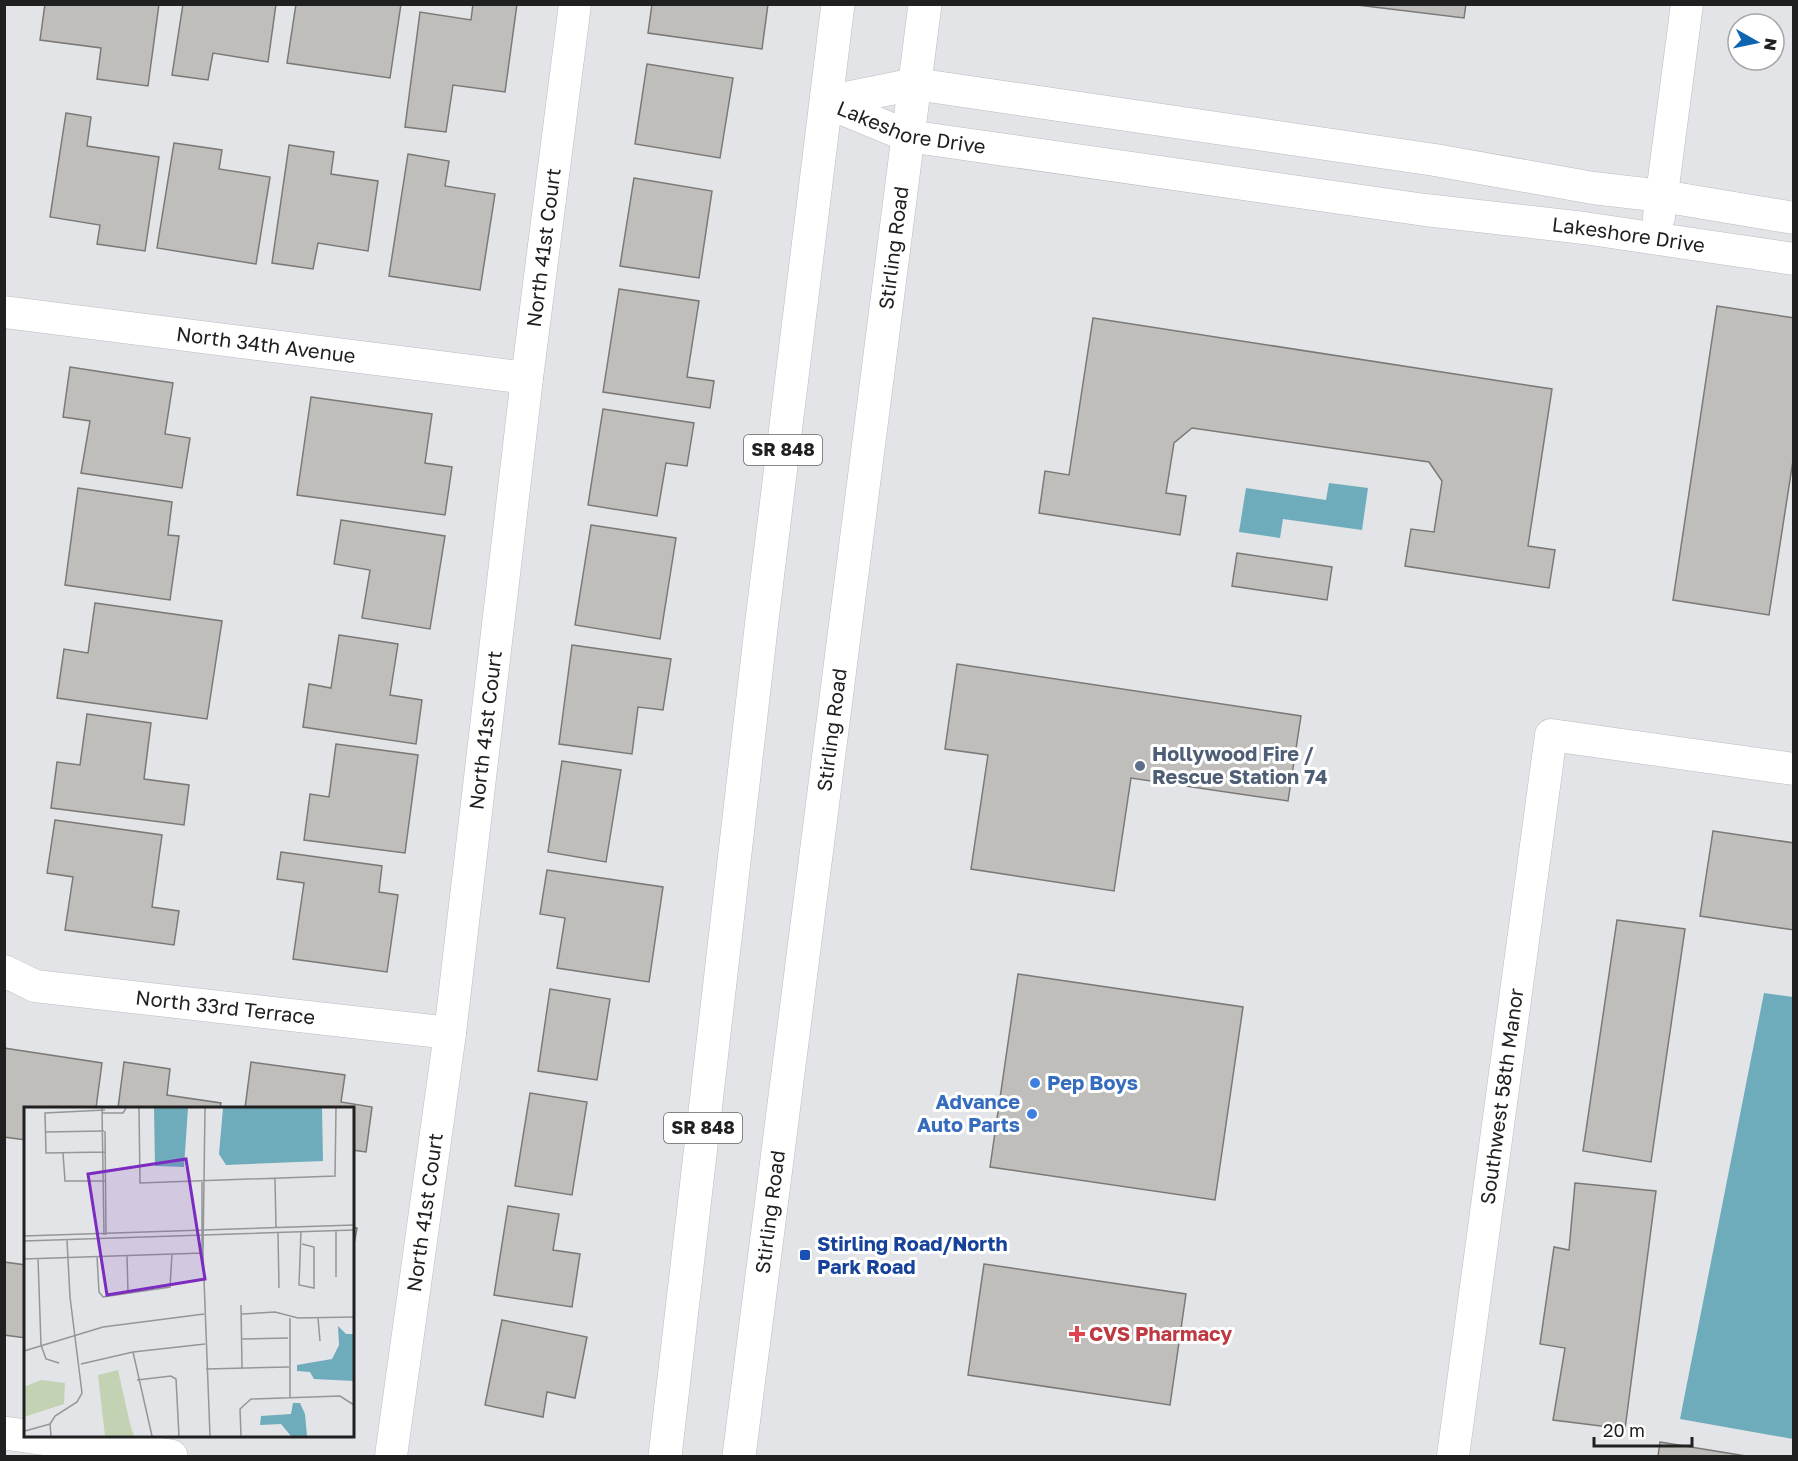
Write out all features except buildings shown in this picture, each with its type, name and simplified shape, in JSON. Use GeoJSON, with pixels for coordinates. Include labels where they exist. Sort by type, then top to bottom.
{"type":"FeatureCollection","features":[{"type":"Feature","properties":{"kind":"main road","name":"SR 848"},"geometry":{"type":"LineString","coordinates":[[665,1456],[762,620],[838,4]]}},
{"type":"Feature","properties":{"kind":"main road","name":"Stirling Road"},"geometry":{"type":"LineString","coordinates":[[739,1456],[925,4]]}},
{"type":"Feature","properties":{"kind":"main road"},"geometry":{"type":"LineString","coordinates":[[4,1433],[24,1436]]}},
{"type":"Feature","properties":{"kind":"main road"},"geometry":{"type":"LineString","coordinates":[[33,1437],[171,1456]]}},
{"type":"Feature","properties":{"kind":"street","name":"North 41st Court"},"geometry":{"type":"LineString","coordinates":[[391,1456],[450,1033],[527,378],[575,4]]}},
{"type":"Feature","properties":{"kind":"street"},"geometry":{"type":"LineString","coordinates":[[1655,239],[1687,4]]}},
{"type":"Feature","properties":{"kind":"street","name":"Lakeshore Drive"},"geometry":{"type":"LineString","coordinates":[[826,102],[915,84],[1471,166],[1593,188],[1662,196],[1794,218]]}},
{"type":"Feature","properties":{"kind":"street","name":"Lakeshore Drive"},"geometry":{"type":"LineString","coordinates":[[826,102],[908,136],[1464,214],[1584,228],[1794,259]]}},
{"type":"Feature","properties":{"kind":"street"},"geometry":{"type":"LineString","coordinates":[[1464,214],[1471,166]]}},
{"type":"Feature","properties":{"kind":"street","name":"North 34th Avenue"},"geometry":{"type":"LineString","coordinates":[[4,312],[527,378]]}},
{"type":"Feature","properties":{"kind":"street","name":"Southwest 58th Manor"},"geometry":{"type":"LineString","coordinates":[[1453,1456],[1551,735],[1794,769]]}},
{"type":"Feature","properties":{"kind":"street","name":"North 33rd Terrace"},"geometry":{"type":"LineString","coordinates":[[4,971],[35,986],[450,1033]]}},
{"type":"Feature","properties":{"kind":"water"},"geometry":{"type":"Polygon","coordinates":[[[1329,483],[1368,488],[1362,530],[1283,519],[1280,538],[1239,532],[1246,488],[1326,500],[1329,483]]]}},
{"type":"Feature","properties":{"kind":"water"},"geometry":{"type":"Polygon","coordinates":[[[1764,993],[1793,997],[1793,1439],[1680,1419],[1764,993]]]}},
{"type":"Feature","properties":{"kind":"place","name":"Hollywood Fire / Rescue Station 74"},"geometry":{"type":"Point","coordinates":[1140,766]}},
{"type":"Feature","properties":{"kind":"place","name":"Pep Boys"},"geometry":{"type":"Point","coordinates":[1035,1083]}},
{"type":"Feature","properties":{"kind":"place","name":"Advance Auto Parts"},"geometry":{"type":"Point","coordinates":[1032,1114]}},
{"type":"Feature","properties":{"kind":"place","name":"Stirling Road/North Park Road"},"geometry":{"type":"Point","coordinates":[805,1255]}},
{"type":"Feature","properties":{"kind":"place","name":"CVS Pharmacy"},"geometry":{"type":"Point","coordinates":[1077,1334]}}]}
